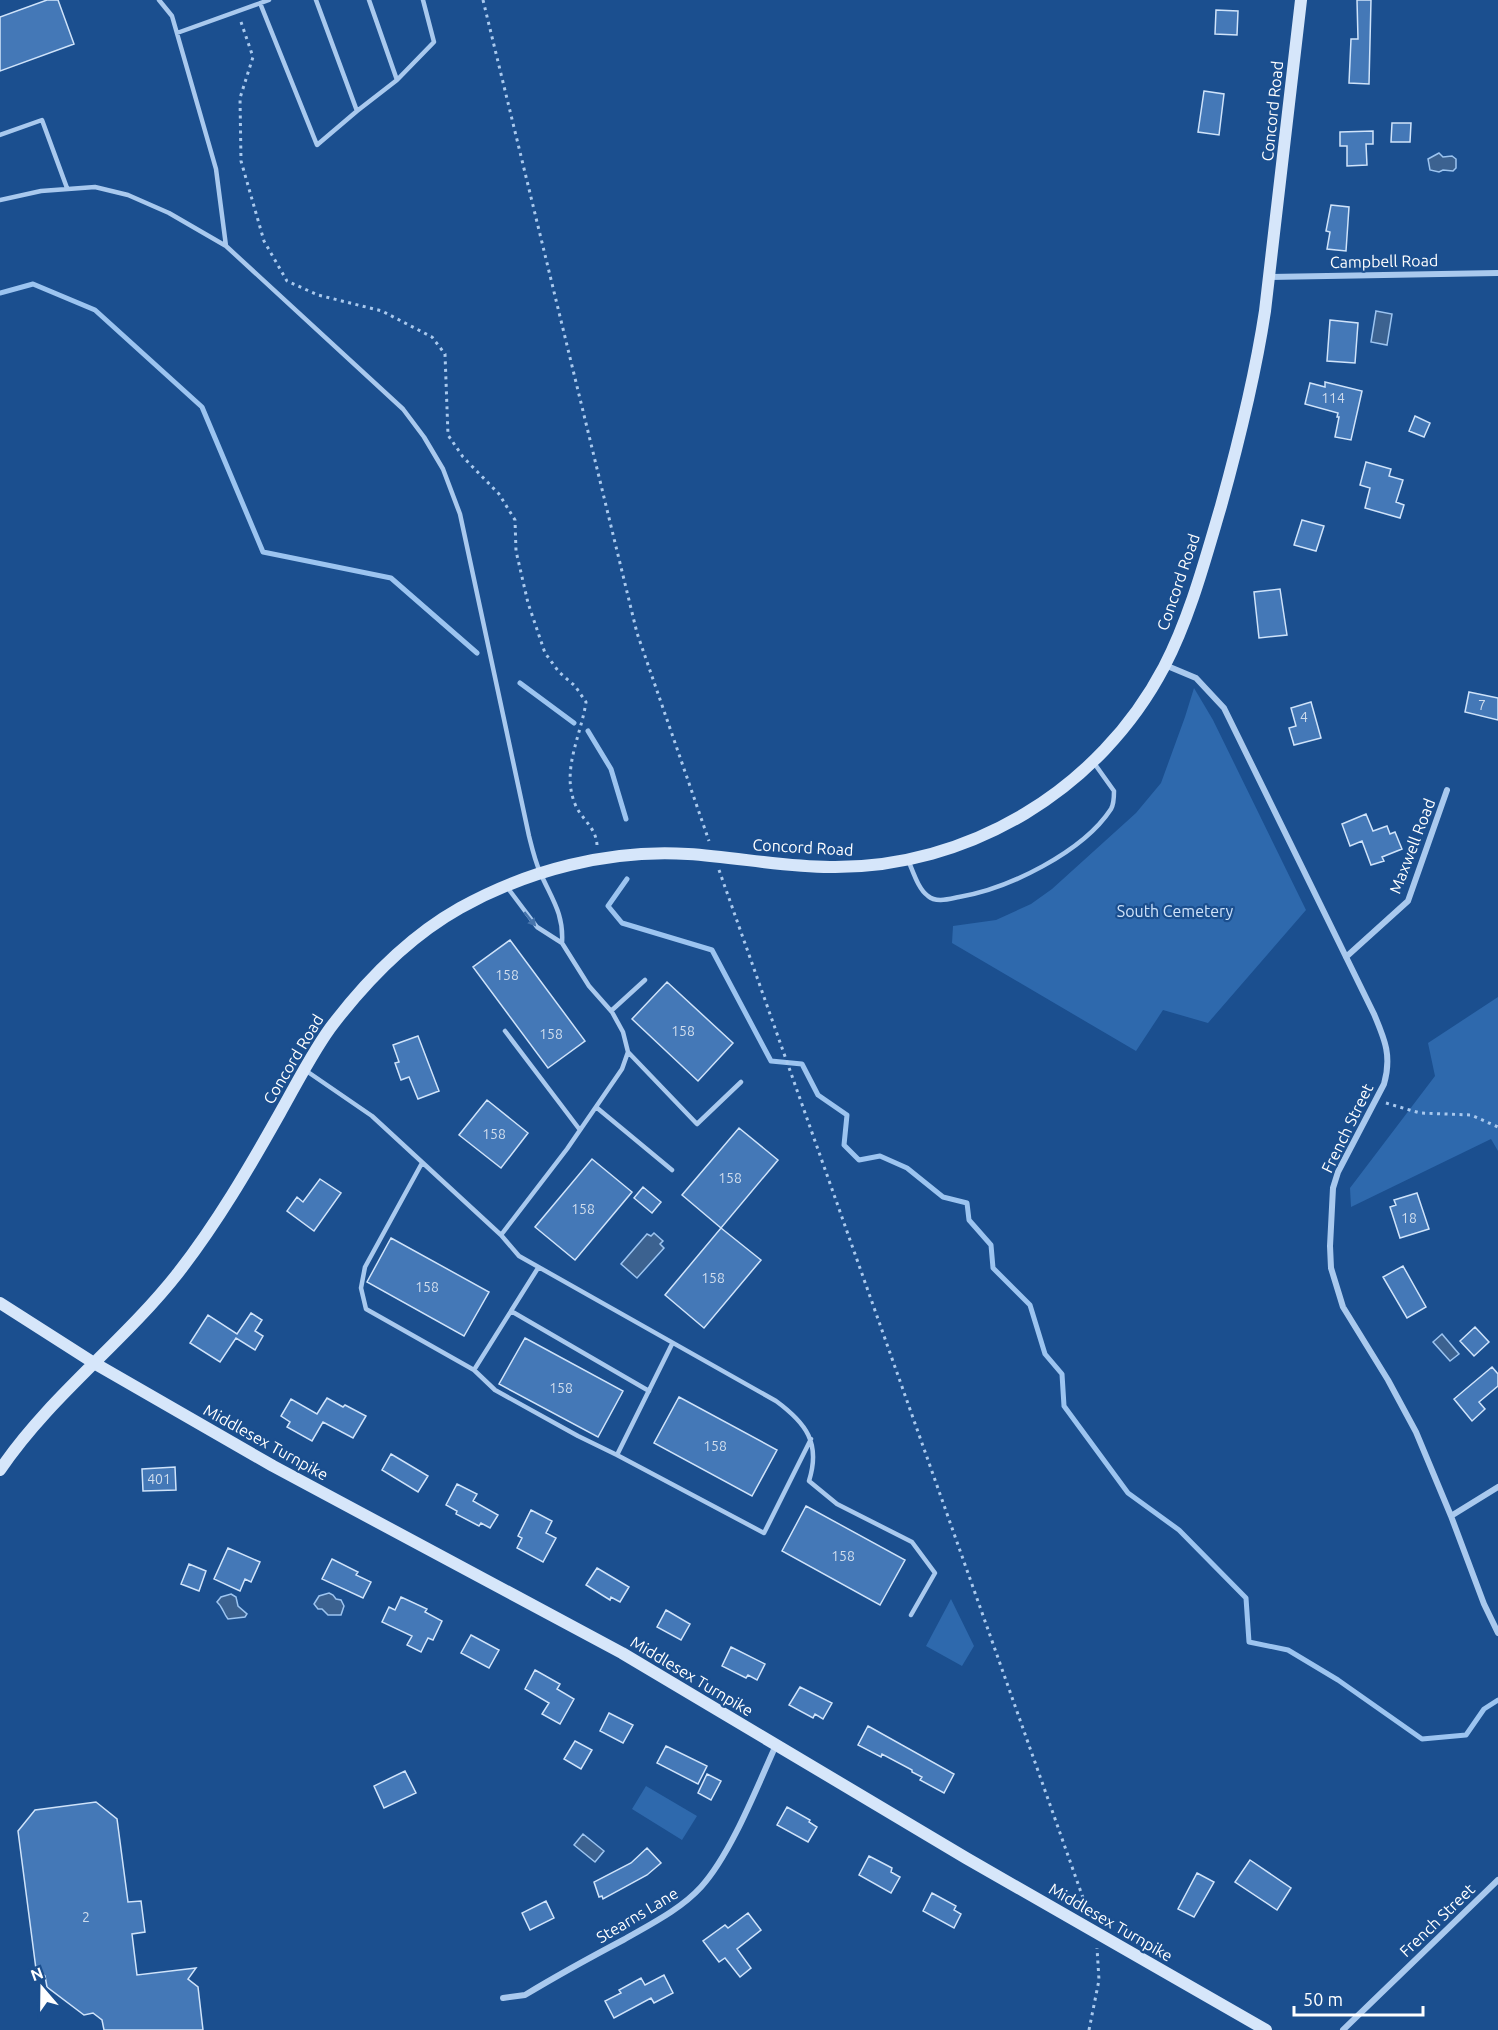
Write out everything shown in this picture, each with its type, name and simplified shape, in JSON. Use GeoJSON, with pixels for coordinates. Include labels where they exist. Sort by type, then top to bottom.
{"type":"FeatureCollection","features":[{"type":"Feature","properties":{"kind":"main road","name":"Concord Road"},"geometry":{"type":"LineString","coordinates":[[0,1470],[35,1422],[159,1297],[217,1221],[331,1026],[366,985],[412,942],[458,909],[540,873],[598,858],[661,853],[830,867],[865,866],[908,860],[962,844],[1018,818],[1071,782],[1114,740],[1134,716],[1165,665],[1199,578],[1234,458],[1259,352],[1270,277],[1301,0]]}},
{"type":"Feature","properties":{"kind":"main road","name":"Middlesex Turnpike"},"geometry":{"type":"LineString","coordinates":[[0,1303],[94,1363],[273,1466],[622,1653],[966,1858],[1266,2030]]}},
{"type":"Feature","properties":{"kind":"street","name":"Campbell Road"},"geometry":{"type":"LineString","coordinates":[[1270,277],[1498,273]]}},
{"type":"Feature","properties":{"kind":"street","name":"French Street"},"geometry":{"type":"LineString","coordinates":[[1165,665],[1196,678],[1224,708],[1374,1014],[1388,1054],[1389,1068],[1376,1100],[1338,1172],[1333,1188],[1331,1268],[1343,1307],[1388,1380],[1411,1423],[1452,1516],[1484,1604],[1498,1634]]}},
{"type":"Feature","properties":{"kind":"street","name":"Maxwell Road"},"geometry":{"type":"LineString","coordinates":[[1346,957],[1408,901],[1447,790]]}},
{"type":"Feature","properties":{"kind":"street"},"geometry":{"type":"LineString","coordinates":[[1452,1516],[1498,1487]]}},
{"type":"Feature","properties":{"kind":"street","name":"Stearns Lane"},"geometry":{"type":"LineString","coordinates":[[503,1998],[525,1995],[643,1929],[689,1900],[717,1865],[776,1745]]}},
{"type":"Feature","properties":{"kind":"street","name":"French Street"},"geometry":{"type":"LineString","coordinates":[[1343,2030],[1498,1880]]}},
{"type":"Feature","properties":{"kind":"lane"},"geometry":{"type":"LineString","coordinates":[[159,0],[172,16],[216,169],[226,246]]}},
{"type":"Feature","properties":{"kind":"lane"},"geometry":{"type":"LineString","coordinates":[[177,33],[269,0]]}},
{"type":"Feature","properties":{"kind":"lane"},"geometry":{"type":"LineString","coordinates":[[316,0],[357,111]]}},
{"type":"Feature","properties":{"kind":"lane"},"geometry":{"type":"LineString","coordinates":[[369,0],[397,80]]}},
{"type":"Feature","properties":{"kind":"lane"},"geometry":{"type":"LineString","coordinates":[[260,3],[316,145],[397,80],[434,42],[423,0]]}},
{"type":"Feature","properties":{"kind":"lane"},"geometry":{"type":"LineString","coordinates":[[0,135],[42,120],[67,188]]}},
{"type":"Feature","properties":{"kind":"lane"},"geometry":{"type":"LineString","coordinates":[[0,200],[41,190],[95,187],[128,195],[169,213],[226,246],[403,409],[424,437],[443,469],[460,514],[529,836],[540,873],[558,908],[563,927],[562,943]]}},
{"type":"Feature","properties":{"kind":"lane"},"geometry":{"type":"LineString","coordinates":[[908,860],[928,897],[945,900],[993,888],[1036,870],[1079,842],[1112,808],[1114,791],[1093,762]]}},
{"type":"Feature","properties":{"kind":"lane"},"geometry":{"type":"LineString","coordinates":[[506,886],[537,927],[562,943],[589,986],[611,1011],[622,1032],[628,1052],[697,1124],[741,1082]]}},
{"type":"Feature","properties":{"kind":"lane"},"geometry":{"type":"LineString","coordinates":[[611,1011],[645,980]]}},
{"type":"Feature","properties":{"kind":"lane"},"geometry":{"type":"LineString","coordinates":[[505,1030],[580,1130]]}},
{"type":"Feature","properties":{"kind":"lane"},"geometry":{"type":"LineString","coordinates":[[501,1235],[596,1107],[622,1069],[628,1052]]}},
{"type":"Feature","properties":{"kind":"lane"},"geometry":{"type":"LineString","coordinates":[[305,1070],[372,1116],[501,1235],[519,1256],[776,1401],[794,1414],[811,1439],[815,1455],[809,1481],[837,1504],[912,1542],[934,1573],[911,1615]]}},
{"type":"Feature","properties":{"kind":"lane"},"geometry":{"type":"LineString","coordinates":[[596,1107],[672,1170]]}},
{"type":"Feature","properties":{"kind":"lane"},"geometry":{"type":"LineString","coordinates":[[422,1162],[365,1267],[362,1288],[366,1309],[474,1370],[495,1390],[764,1533],[811,1439]]}},
{"type":"Feature","properties":{"kind":"lane"},"geometry":{"type":"LineString","coordinates":[[474,1370],[538,1268]]}},
{"type":"Feature","properties":{"kind":"lane"},"geometry":{"type":"LineString","coordinates":[[511,1311],[649,1391]]}},
{"type":"Feature","properties":{"kind":"lane"},"geometry":{"type":"LineString","coordinates":[[617,1455],[672,1344]]}},
{"type":"Feature","properties":{"kind":"path"},"geometry":{"type":"LineString","coordinates":[[483,0],[637,633],[1095,1932],[1099,1980],[1089,2030]]}},
{"type":"Feature","properties":{"kind":"path"},"geometry":{"type":"LineString","coordinates":[[1376,1100],[1420,1113],[1471,1115],[1498,1127]]}},
{"type":"Feature","properties":{"kind":"green space","name":"South Cemetery"},"geometry":{"type":"Polygon","coordinates":[[[1194,688],[1213,720],[1306,910],[1208,1023],[1163,1010],[1136,1051],[952,943],[953,926],[996,920],[1031,904],[1052,889],[1136,813],[1161,783],[1194,688]]]}},
{"type":"Feature","properties":{"kind":"green space"},"geometry":{"type":"Polygon","coordinates":[[[1498,997],[1498,1151],[1491,1139],[1351,1207],[1350,1188],[1435,1076],[1428,1043],[1498,997]]]}},
{"type":"Feature","properties":{"kind":"green space"},"geometry":{"type":"Polygon","coordinates":[[[951,1599],[974,1646],[962,1666],[926,1646],[951,1599]]]}},
{"type":"Feature","properties":{"kind":"green space"},"geometry":{"type":"Polygon","coordinates":[[[646,1786],[697,1816],[682,1840],[632,1809],[646,1786]]]}},
{"type":"Feature","properties":{"kind":"shaded area"},"geometry":{"type":"Polygon","coordinates":[[[1439,153],[1443,157],[1452,156],[1456,159],[1456,168],[1453,171],[1430,170],[1428,159],[1439,153]]]}},
{"type":"Feature","properties":{"kind":"shaded area"},"geometry":{"type":"Polygon","coordinates":[[[1376,311],[1392,314],[1387,345],[1371,342],[1376,311]]]}},
{"type":"Feature","properties":{"kind":"shaded area"},"geometry":{"type":"Polygon","coordinates":[[[654,1233],[663,1241],[660,1244],[664,1248],[637,1278],[621,1264],[647,1234],[651,1236],[654,1233]]]}},
{"type":"Feature","properties":{"kind":"shaded area"},"geometry":{"type":"Polygon","coordinates":[[[1442,1334],[1459,1354],[1450,1361],[1433,1342],[1442,1334]]]}},
{"type":"Feature","properties":{"kind":"shaded area"},"geometry":{"type":"Polygon","coordinates":[[[329,1593],[341,1600],[344,1606],[341,1615],[328,1615],[314,1604],[319,1596],[329,1593]]]}},
{"type":"Feature","properties":{"kind":"shaded area"},"geometry":{"type":"Polygon","coordinates":[[[231,1594],[236,1597],[238,1606],[247,1614],[245,1617],[228,1619],[217,1602],[221,1597],[231,1594]]]}},
{"type":"Feature","properties":{"kind":"shaded area"},"geometry":{"type":"Polygon","coordinates":[[[583,1834],[604,1851],[595,1862],[574,1845],[583,1834]]]}},
{"type":"Feature","properties":{"kind":"building"},"geometry":{"type":"Polygon","coordinates":[[[47,0],[58,0],[74,44],[0,71],[0,17],[47,0]]]}},
{"type":"Feature","properties":{"kind":"building"},"geometry":{"type":"Polygon","coordinates":[[[1357,0],[1371,0],[1369,84],[1349,83],[1351,39],[1358,39],[1357,0]]]}},
{"type":"Feature","properties":{"kind":"building"},"geometry":{"type":"Polygon","coordinates":[[[1216,10],[1238,11],[1237,35],[1215,34],[1216,10]]]}},
{"type":"Feature","properties":{"kind":"building"},"geometry":{"type":"Polygon","coordinates":[[[1204,91],[1224,94],[1219,135],[1198,132],[1204,91]]]}},
{"type":"Feature","properties":{"kind":"building"},"geometry":{"type":"Polygon","coordinates":[[[1392,123],[1411,123],[1410,142],[1391,142],[1392,123]]]}},
{"type":"Feature","properties":{"kind":"building"},"geometry":{"type":"Polygon","coordinates":[[[1373,131],[1373,144],[1366,144],[1367,165],[1347,166],[1347,146],[1340,146],[1340,132],[1373,131]]]}},
{"type":"Feature","properties":{"kind":"building"},"geometry":{"type":"Polygon","coordinates":[[[1331,205],[1349,207],[1346,251],[1327,249],[1330,232],[1326,231],[1331,205]]]}},
{"type":"Feature","properties":{"kind":"building"},"geometry":{"type":"Polygon","coordinates":[[[1330,320],[1358,323],[1355,363],[1327,361],[1330,320]]]}},
{"type":"Feature","properties":{"kind":"building"},"geometry":{"type":"Polygon","coordinates":[[[1325,382],[1362,391],[1351,440],[1335,437],[1338,413],[1305,404],[1310,383],[1325,387],[1325,382]]]}},
{"type":"Feature","properties":{"kind":"building"},"geometry":{"type":"Polygon","coordinates":[[[1415,416],[1430,423],[1424,437],[1409,431],[1415,416]]]}},
{"type":"Feature","properties":{"kind":"building"},"geometry":{"type":"Polygon","coordinates":[[[1366,462],[1391,469],[1389,476],[1403,480],[1396,502],[1404,505],[1400,518],[1365,508],[1370,488],[1360,485],[1366,462]]]}},
{"type":"Feature","properties":{"kind":"building"},"geometry":{"type":"Polygon","coordinates":[[[1302,520],[1324,526],[1316,551],[1294,545],[1302,520]]]}},
{"type":"Feature","properties":{"kind":"building"},"geometry":{"type":"Polygon","coordinates":[[[1280,589],[1287,635],[1259,638],[1254,592],[1280,589]]]}},
{"type":"Feature","properties":{"kind":"building"},"geometry":{"type":"Polygon","coordinates":[[[1469,692],[1498,698],[1498,720],[1465,712],[1469,692]]]}},
{"type":"Feature","properties":{"kind":"building"},"geometry":{"type":"Polygon","coordinates":[[[1311,702],[1321,738],[1294,745],[1289,728],[1296,726],[1291,708],[1311,702]]]}},
{"type":"Feature","properties":{"kind":"building"},"geometry":{"type":"Polygon","coordinates":[[[1366,814],[1373,831],[1387,826],[1390,834],[1395,832],[1402,849],[1382,857],[1384,861],[1371,865],[1362,841],[1350,846],[1342,824],[1366,814]]]}},
{"type":"Feature","properties":{"kind":"building"},"geometry":{"type":"Polygon","coordinates":[[[510,940],[585,1041],[548,1068],[473,967],[510,940]]]}},
{"type":"Feature","properties":{"kind":"building"},"geometry":{"type":"Polygon","coordinates":[[[667,982],[733,1043],[698,1081],[632,1019],[667,982]]]}},
{"type":"Feature","properties":{"kind":"building"},"geometry":{"type":"Polygon","coordinates":[[[418,1036],[439,1091],[418,1099],[409,1077],[401,1080],[395,1063],[399,1062],[393,1045],[418,1036]]]}},
{"type":"Feature","properties":{"kind":"building"},"geometry":{"type":"Polygon","coordinates":[[[487,1100],[528,1133],[501,1168],[459,1135],[487,1100]]]}},
{"type":"Feature","properties":{"kind":"building"},"geometry":{"type":"Polygon","coordinates":[[[739,1128],[778,1160],[721,1228],[682,1195],[739,1128]]]}},
{"type":"Feature","properties":{"kind":"building"},"geometry":{"type":"Polygon","coordinates":[[[592,1159],[632,1192],[575,1260],[535,1227],[592,1159]]]}},
{"type":"Feature","properties":{"kind":"building"},"geometry":{"type":"Polygon","coordinates":[[[320,1179],[341,1193],[314,1231],[287,1211],[297,1197],[303,1202],[320,1179]]]}},
{"type":"Feature","properties":{"kind":"building"},"geometry":{"type":"Polygon","coordinates":[[[643,1187],[661,1202],[652,1213],[634,1198],[643,1187]]]}},
{"type":"Feature","properties":{"kind":"building"},"geometry":{"type":"Polygon","coordinates":[[[1417,1193],[1429,1229],[1400,1238],[1390,1207],[1396,1205],[1394,1200],[1417,1193]]]}},
{"type":"Feature","properties":{"kind":"building"},"geometry":{"type":"Polygon","coordinates":[[[721,1228],[761,1260],[704,1328],[665,1295],[721,1228]]]}},
{"type":"Feature","properties":{"kind":"building"},"geometry":{"type":"Polygon","coordinates":[[[391,1238],[489,1292],[464,1336],[367,1282],[391,1238]]]}},
{"type":"Feature","properties":{"kind":"building"},"geometry":{"type":"Polygon","coordinates":[[[1403,1266],[1426,1307],[1407,1318],[1383,1277],[1403,1266]]]}},
{"type":"Feature","properties":{"kind":"building"},"geometry":{"type":"Polygon","coordinates":[[[251,1313],[262,1320],[255,1331],[263,1336],[255,1350],[236,1338],[220,1362],[190,1343],[208,1315],[237,1334],[251,1313]]]}},
{"type":"Feature","properties":{"kind":"building"},"geometry":{"type":"Polygon","coordinates":[[[1475,1327],[1489,1342],[1474,1356],[1460,1341],[1475,1327]]]}},
{"type":"Feature","properties":{"kind":"building"},"geometry":{"type":"Polygon","coordinates":[[[525,1338],[623,1391],[598,1437],[499,1384],[525,1338]]]}},
{"type":"Feature","properties":{"kind":"building"},"geometry":{"type":"Polygon","coordinates":[[[1492,1367],[1498,1374],[1498,1386],[1479,1402],[1485,1409],[1472,1421],[1454,1399],[1492,1367]]]}},
{"type":"Feature","properties":{"kind":"building"},"geometry":{"type":"Polygon","coordinates":[[[679,1397],[777,1450],[752,1496],[654,1443],[679,1397]]]}},
{"type":"Feature","properties":{"kind":"building"},"geometry":{"type":"Polygon","coordinates":[[[327,1398],[366,1416],[353,1438],[323,1422],[312,1441],[287,1427],[290,1422],[281,1416],[291,1399],[317,1414],[327,1398]]]}},
{"type":"Feature","properties":{"kind":"building"},"geometry":{"type":"Polygon","coordinates":[[[391,1454],[428,1476],[418,1492],[382,1470],[391,1454]]]}},
{"type":"Feature","properties":{"kind":"building"},"geometry":{"type":"Polygon","coordinates":[[[175,1467],[176,1490],[143,1491],[142,1469],[175,1467]]]}},
{"type":"Feature","properties":{"kind":"building"},"geometry":{"type":"Polygon","coordinates":[[[457,1484],[477,1494],[473,1501],[498,1515],[490,1528],[481,1523],[479,1526],[456,1514],[457,1511],[446,1505],[457,1484]]]}},
{"type":"Feature","properties":{"kind":"building"},"geometry":{"type":"Polygon","coordinates":[[[806,1506],[905,1560],[880,1605],[782,1551],[806,1506]]]}},
{"type":"Feature","properties":{"kind":"building"},"geometry":{"type":"Polygon","coordinates":[[[531,1510],[552,1521],[546,1533],[556,1538],[543,1562],[517,1548],[522,1538],[518,1536],[531,1510]]]}},
{"type":"Feature","properties":{"kind":"building"},"geometry":{"type":"Polygon","coordinates":[[[228,1548],[260,1562],[251,1582],[245,1579],[240,1591],[214,1579],[228,1548]]]}},
{"type":"Feature","properties":{"kind":"building"},"geometry":{"type":"Polygon","coordinates":[[[332,1559],[358,1572],[356,1575],[371,1582],[363,1598],[322,1579],[332,1559]]]}},
{"type":"Feature","properties":{"kind":"building"},"geometry":{"type":"Polygon","coordinates":[[[189,1564],[206,1571],[199,1591],[181,1584],[189,1564]]]}},
{"type":"Feature","properties":{"kind":"building"},"geometry":{"type":"Polygon","coordinates":[[[597,1568],[629,1587],[620,1602],[611,1597],[610,1600],[586,1585],[597,1568]]]}},
{"type":"Feature","properties":{"kind":"building"},"geometry":{"type":"Polygon","coordinates":[[[401,1597],[427,1609],[425,1612],[442,1621],[433,1640],[428,1638],[421,1652],[407,1645],[412,1636],[382,1622],[389,1607],[395,1610],[401,1597]]]}},
{"type":"Feature","properties":{"kind":"building"},"geometry":{"type":"Polygon","coordinates":[[[666,1610],[690,1624],[681,1640],[657,1627],[666,1610]]]}},
{"type":"Feature","properties":{"kind":"building"},"geometry":{"type":"Polygon","coordinates":[[[471,1635],[499,1650],[489,1668],[461,1653],[471,1635]]]}},
{"type":"Feature","properties":{"kind":"building"},"geometry":{"type":"Polygon","coordinates":[[[731,1647],[765,1664],[757,1680],[748,1675],[746,1678],[722,1666],[731,1647]]]}},
{"type":"Feature","properties":{"kind":"building"},"geometry":{"type":"Polygon","coordinates":[[[535,1670],[560,1684],[557,1689],[574,1699],[560,1724],[542,1714],[549,1703],[525,1689],[535,1670]]]}},
{"type":"Feature","properties":{"kind":"building"},"geometry":{"type":"Polygon","coordinates":[[[800,1687],[832,1703],[823,1719],[815,1714],[813,1718],[789,1705],[800,1687]]]}},
{"type":"Feature","properties":{"kind":"building"},"geometry":{"type":"Polygon","coordinates":[[[609,1713],[633,1725],[623,1743],[600,1731],[609,1713]]]}},
{"type":"Feature","properties":{"kind":"building"},"geometry":{"type":"Polygon","coordinates":[[[868,1726],[954,1774],[944,1793],[920,1780],[922,1777],[912,1770],[882,1754],[881,1757],[858,1745],[868,1726]]]}},
{"type":"Feature","properties":{"kind":"building"},"geometry":{"type":"Polygon","coordinates":[[[575,1741],[592,1750],[581,1769],[564,1759],[575,1741]]]}},
{"type":"Feature","properties":{"kind":"building"},"geometry":{"type":"Polygon","coordinates":[[[666,1746],[707,1766],[698,1784],[657,1763],[666,1746]]]}},
{"type":"Feature","properties":{"kind":"building"},"geometry":{"type":"Polygon","coordinates":[[[405,1771],[416,1793],[384,1808],[374,1786],[405,1771]]]}},
{"type":"Feature","properties":{"kind":"building"},"geometry":{"type":"Polygon","coordinates":[[[707,1774],[721,1781],[711,1800],[698,1793],[707,1774]]]}},
{"type":"Feature","properties":{"kind":"building"},"geometry":{"type":"Polygon","coordinates":[[[96,1802],[117,1819],[128,1902],[141,1901],[145,1932],[132,1934],[137,1975],[196,1968],[188,1979],[198,1987],[203,2030],[104,2030],[102,2020],[93,2013],[84,2015],[47,1987],[45,1976],[36,1969],[18,1831],[35,1810],[96,1802]]]}},
{"type":"Feature","properties":{"kind":"building"},"geometry":{"type":"Polygon","coordinates":[[[787,1807],[810,1820],[809,1822],[817,1827],[808,1842],[777,1825],[787,1807]]]}},
{"type":"Feature","properties":{"kind":"building"},"geometry":{"type":"Polygon","coordinates":[[[647,1848],[661,1863],[647,1875],[603,1899],[602,1896],[599,1897],[594,1882],[631,1863],[647,1848]]]}},
{"type":"Feature","properties":{"kind":"building"},"geometry":{"type":"Polygon","coordinates":[[[869,1856],[892,1868],[891,1872],[900,1877],[891,1893],[859,1875],[869,1856]]]}},
{"type":"Feature","properties":{"kind":"building"},"geometry":{"type":"Polygon","coordinates":[[[1250,1860],[1291,1888],[1277,1910],[1235,1882],[1250,1860]]]}},
{"type":"Feature","properties":{"kind":"building"},"geometry":{"type":"Polygon","coordinates":[[[1197,1873],[1214,1882],[1194,1917],[1178,1909],[1197,1873]]]}},
{"type":"Feature","properties":{"kind":"building"},"geometry":{"type":"Polygon","coordinates":[[[932,1893],[956,1906],[954,1910],[961,1914],[954,1928],[923,1911],[932,1893]]]}},
{"type":"Feature","properties":{"kind":"building"},"geometry":{"type":"Polygon","coordinates":[[[546,1901],[554,1918],[530,1930],[522,1913],[546,1901]]]}},
{"type":"Feature","properties":{"kind":"building"},"geometry":{"type":"Polygon","coordinates":[[[748,1913],[761,1930],[737,1949],[751,1968],[740,1977],[725,1958],[719,1962],[703,1941],[725,1925],[728,1928],[748,1913]]]}},
{"type":"Feature","properties":{"kind":"building"},"geometry":{"type":"Polygon","coordinates":[[[664,1975],[673,1993],[654,2003],[651,1998],[614,2018],[605,2001],[621,1993],[619,1990],[641,1978],[645,1985],[664,1975]]]}},
{"type":"Feature","properties":{"kind":"waterway"},"geometry":{"type":"LineString","coordinates":[[0,293],[33,284],[95,310],[202,407],[263,552],[391,578],[477,653]]}},
{"type":"Feature","properties":{"kind":"waterway"},"geometry":{"type":"LineString","coordinates":[[520,683],[574,723]]}},
{"type":"Feature","properties":{"kind":"waterway"},"geometry":{"type":"LineString","coordinates":[[588,731],[611,769],[626,819]]}},
{"type":"Feature","properties":{"kind":"waterway"},"geometry":{"type":"LineString","coordinates":[[627,879],[608,906],[622,923],[712,950],[771,1061],[802,1064],[818,1095],[847,1115],[844,1145],[859,1160],[880,1156],[907,1168],[943,1197],[967,1203],[969,1220],[991,1245],[993,1268],[1030,1305],[1045,1354],[1062,1374],[1064,1406],[1128,1493],[1179,1530],[1246,1598],[1249,1642],[1288,1650],[1338,1680],[1422,1739],[1466,1735],[1484,1709],[1498,1700]]}}]}
